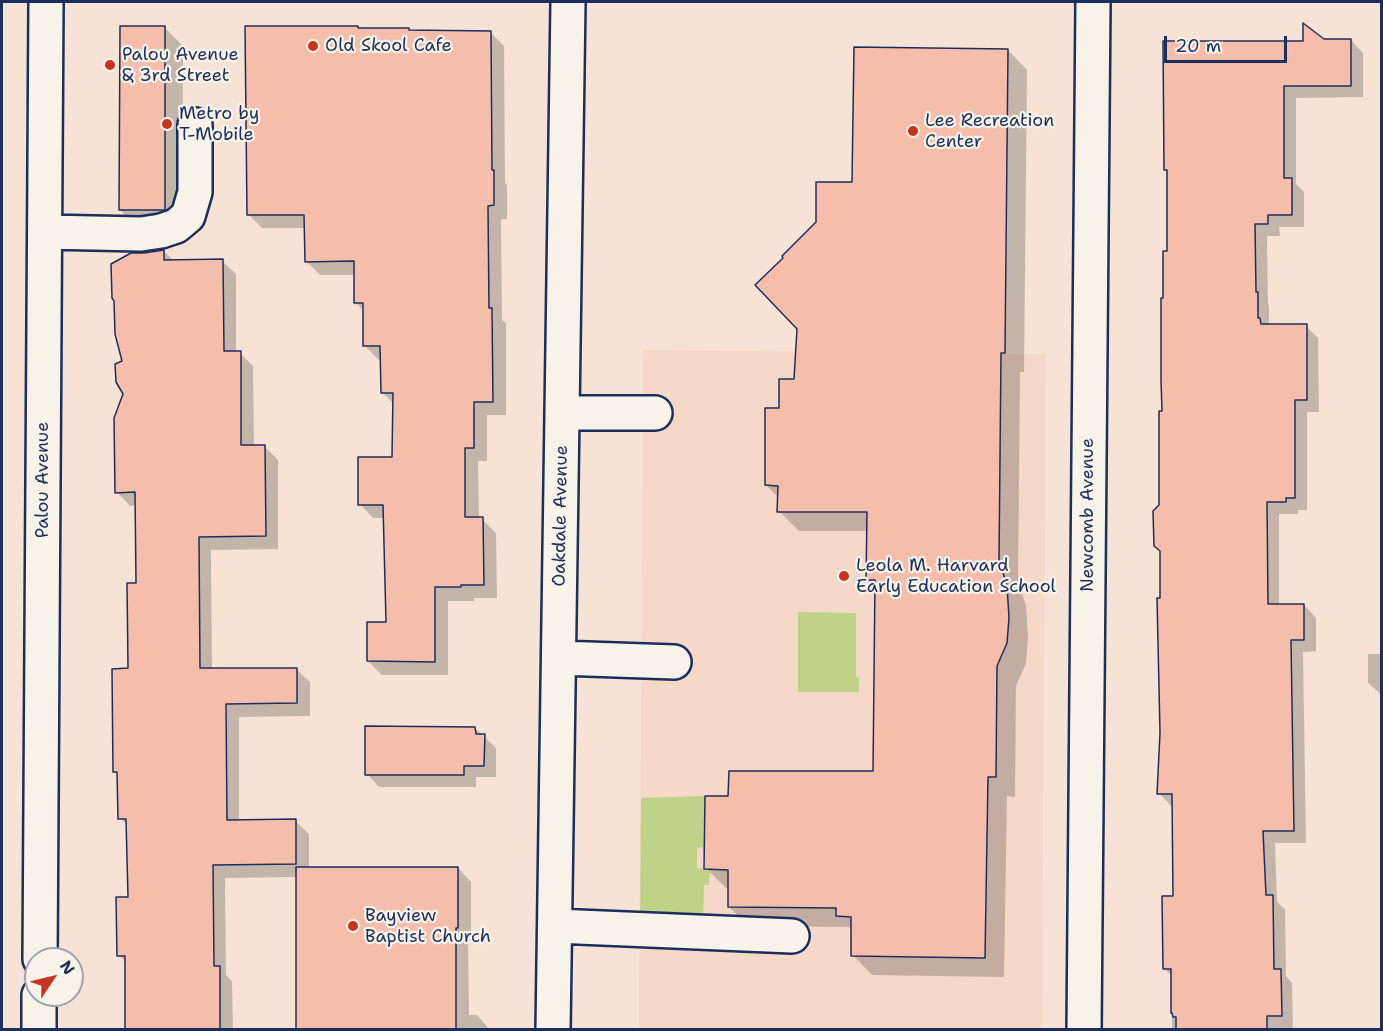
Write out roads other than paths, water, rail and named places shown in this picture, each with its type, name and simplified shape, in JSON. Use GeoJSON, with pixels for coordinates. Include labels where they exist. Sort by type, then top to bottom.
{"type":"FeatureCollection","features":[{"type":"Feature","properties":{"kind":"street","name":"Palou Avenue"},"geometry":{"type":"LineString","coordinates":[[40,947],[46,2]]}},
{"type":"Feature","properties":{"kind":"street","name":"Oakdale Avenue"},"geometry":{"type":"LineString","coordinates":[[553,1029],[568,2]]}},
{"type":"Feature","properties":{"kind":"street","name":"Newcomb Avenue"},"geometry":{"type":"LineString","coordinates":[[1084,1029],[1093,2]]}},
{"type":"Feature","properties":{"kind":"street"},"geometry":{"type":"LineString","coordinates":[[45,232],[141,234],[176,226],[188,216],[195,192],[195,125]]}},
{"type":"Feature","properties":{"kind":"street"},"geometry":{"type":"LineString","coordinates":[[562,412],[655,413]]}},
{"type":"Feature","properties":{"kind":"street"},"geometry":{"type":"LineString","coordinates":[[559,658],[674,662]]}},
{"type":"Feature","properties":{"kind":"street"},"geometry":{"type":"LineString","coordinates":[[555,926],[792,936]]}},
{"type":"Feature","properties":{"kind":"street"},"geometry":{"type":"LineString","coordinates":[[39,1007],[39,1029]]}},
{"type":"Feature","properties":{"kind":"place","name":"Old Skool Cafe"},"geometry":{"type":"Point","coordinates":[313,46]}},
{"type":"Feature","properties":{"kind":"place","name":"Palou Avenue & 3rd Street"},"geometry":{"type":"Point","coordinates":[110,65]}},
{"type":"Feature","properties":{"kind":"place","name":"Metro by T-Mobile"},"geometry":{"type":"Point","coordinates":[167,124]}},
{"type":"Feature","properties":{"kind":"place","name":"Lee Recreation Center"},"geometry":{"type":"Point","coordinates":[913,131]}},
{"type":"Feature","properties":{"kind":"place","name":"Leola M. Harvard Early Education School"},"geometry":{"type":"Point","coordinates":[844,576]}},
{"type":"Feature","properties":{"kind":"place","name":"Bayview Baptist Church"},"geometry":{"type":"Point","coordinates":[353,926]}}]}
